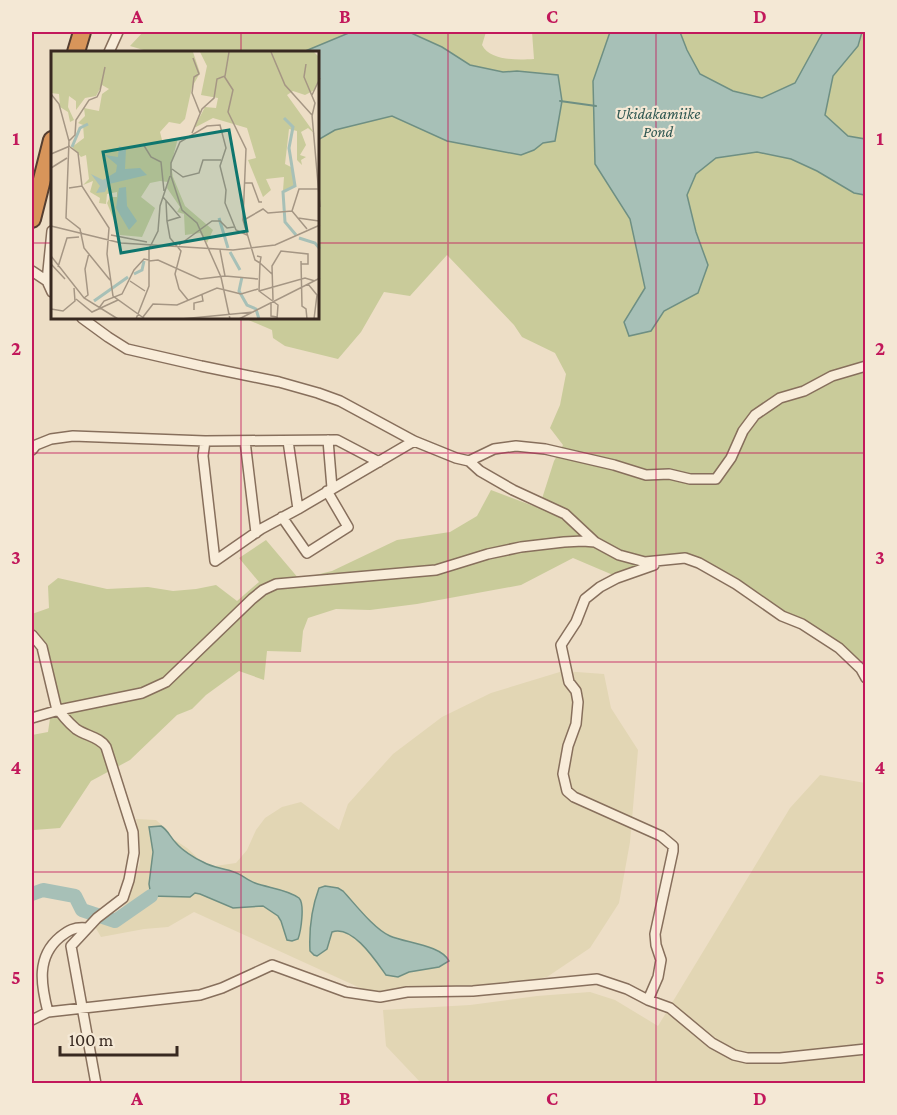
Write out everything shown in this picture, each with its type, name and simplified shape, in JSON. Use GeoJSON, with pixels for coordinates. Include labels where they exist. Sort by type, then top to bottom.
{"type":"FeatureCollection","features":[{"type":"Feature","properties":{"kind":"highway"},"geometry":{"type":"LineString","coordinates":[[76,51],[82,32]]}},
{"type":"Feature","properties":{"kind":"highway"},"geometry":{"type":"LineString","coordinates":[[32,219],[51,144]]}},
{"type":"Feature","properties":{"kind":"street"},"geometry":{"type":"LineString","coordinates":[[109,51],[118,32]]}},
{"type":"Feature","properties":{"kind":"street"},"geometry":{"type":"LineString","coordinates":[[51,241],[47,281],[51,290]]}},
{"type":"Feature","properties":{"kind":"street"},"geometry":{"type":"LineString","coordinates":[[32,271],[47,281]]}},
{"type":"Feature","properties":{"kind":"street"},"geometry":{"type":"LineString","coordinates":[[85,320],[127,349],[279,382],[340,401],[414,441],[469,461],[496,481],[565,514],[595,542],[619,555],[645,562],[685,558],[699,563],[736,584],[782,616],[811,629],[839,648],[861,669],[866,678]]}},
{"type":"Feature","properties":{"kind":"street"},"geometry":{"type":"LineString","coordinates":[[469,461],[494,449],[516,446],[545,449],[615,465],[646,475],[669,474],[690,479],[716,479],[731,458],[743,431],[755,415],[780,398],[804,391],[832,376],[866,366]]}},
{"type":"Feature","properties":{"kind":"street"},"geometry":{"type":"LineString","coordinates":[[32,450],[36,445],[51,439],[73,436],[205,441],[337,440],[379,462]]}},
{"type":"Feature","properties":{"kind":"street"},"geometry":{"type":"LineString","coordinates":[[282,517],[307,553],[348,527],[330,489],[328,440]]}},
{"type":"Feature","properties":{"kind":"street"},"geometry":{"type":"LineString","coordinates":[[205,441],[203,456],[215,561],[261,529],[414,441]]}},
{"type":"Feature","properties":{"kind":"street"},"geometry":{"type":"LineString","coordinates":[[245,441],[256,533]]}},
{"type":"Feature","properties":{"kind":"street"},"geometry":{"type":"LineString","coordinates":[[288,441],[298,509]]}},
{"type":"Feature","properties":{"kind":"street"},"geometry":{"type":"LineString","coordinates":[[32,718],[58,710],[142,693],[166,682],[252,599],[263,590],[276,584],[436,570],[488,554],[521,547],[564,542],[595,542]]}},
{"type":"Feature","properties":{"kind":"street"},"geometry":{"type":"LineString","coordinates":[[648,1000],[658,976],[661,960],[655,934],[674,851],[673,846],[661,836],[567,792],[563,774],[568,746],[576,724],[578,702],[576,691],[569,682],[561,645],[576,622],[585,599],[600,587],[637,570],[673,559]]}},
{"type":"Feature","properties":{"kind":"street"},"geometry":{"type":"LineString","coordinates":[[32,635],[42,647],[50,686],[58,710],[77,730],[104,743],[133,831],[134,853],[123,898],[86,928],[71,946],[96,1083]]}},
{"type":"Feature","properties":{"kind":"street"},"geometry":{"type":"LineString","coordinates":[[48,1012],[42,986],[44,958],[49,947],[61,936],[75,927],[86,928]]}},
{"type":"Feature","properties":{"kind":"street"},"geometry":{"type":"LineString","coordinates":[[32,1020],[48,1012],[200,995],[222,988],[272,965],[346,992],[380,997],[407,992],[473,991],[597,979],[627,988],[648,1000],[670,1008],[712,1043],[734,1055],[747,1058],[780,1058],[866,1049]]}},
{"type":"Feature","properties":{"kind":"shaded area"},"geometry":{"type":"Polygon","coordinates":[[[563,671],[604,674],[611,708],[638,750],[630,842],[619,903],[590,948],[547,977],[473,991],[380,997],[194,912],[168,927],[101,937],[94,925],[99,912],[117,913],[126,903],[140,862],[136,819],[156,820],[172,838],[202,862],[215,866],[236,863],[247,850],[256,830],[265,818],[282,807],[301,802],[339,830],[348,804],[393,754],[442,717],[491,693],[563,671]]]}},
{"type":"Feature","properties":{"kind":"shaded area"},"geometry":{"type":"Polygon","coordinates":[[[820,775],[865,783],[865,1083],[421,1083],[386,1046],[383,1010],[470,1005],[590,992],[615,1000],[658,1026],[790,808],[820,775]]]}},
{"type":"Feature","properties":{"kind":"green space"},"geometry":{"type":"Polygon","coordinates":[[[143,32],[486,32],[482,45],[491,54],[505,58],[534,59],[532,32],[865,32],[865,663],[736,584],[681,561],[613,575],[573,558],[521,585],[417,604],[370,610],[336,609],[308,618],[303,631],[301,652],[267,651],[264,680],[239,671],[206,695],[192,709],[177,715],[130,760],[91,781],[60,828],[34,830],[32,824],[32,735],[48,732],[52,705],[46,650],[32,627],[32,614],[49,608],[48,586],[58,578],[107,589],[148,587],[173,591],[216,585],[237,601],[259,582],[239,558],[266,540],[299,579],[332,571],[397,540],[450,532],[477,516],[491,490],[539,508],[554,461],[563,445],[550,428],[560,405],[566,374],[555,353],[522,337],[514,325],[447,255],[410,296],[384,292],[361,332],[338,359],[285,346],[273,338],[272,330],[249,320],[320,320],[320,51],[147,51],[130,46],[143,32]]]}},
{"type":"Feature","properties":{"kind":"water"},"geometry":{"type":"Polygon","coordinates":[[[351,32],[409,32],[442,47],[470,65],[503,72],[558,75],[562,101],[555,141],[543,143],[534,150],[521,155],[447,141],[392,116],[335,130],[320,139],[320,51],[305,51],[351,32]]]}},
{"type":"Feature","properties":{"kind":"water","name":"Ukidakamiike Pond"},"geometry":{"type":"Polygon","coordinates":[[[610,32],[680,32],[700,74],[733,91],[762,98],[795,83],[823,32],[862,32],[858,46],[833,76],[825,115],[848,136],[865,139],[865,195],[854,193],[791,159],[757,152],[716,158],[696,174],[687,195],[696,232],[708,265],[698,293],[664,311],[651,331],[629,336],[624,322],[645,288],[630,219],[595,164],[593,81],[610,32]]]}},
{"type":"Feature","properties":{"kind":"water"},"geometry":{"type":"Polygon","coordinates":[[[161,826],[188,854],[211,866],[237,873],[255,883],[299,898],[302,912],[298,939],[287,940],[278,916],[263,906],[233,908],[195,893],[190,897],[151,896],[149,884],[153,852],[149,827],[161,826]]]}},
{"type":"Feature","properties":{"kind":"water"},"geometry":{"type":"Polygon","coordinates":[[[325,886],[343,891],[384,933],[439,951],[449,961],[439,967],[409,972],[398,977],[386,975],[363,945],[347,933],[340,931],[332,932],[327,949],[317,956],[314,955],[310,951],[310,935],[314,903],[319,888],[325,886]]]}},
{"type":"Feature","properties":{"kind":"waterway"},"geometry":{"type":"LineString","coordinates":[[560,101],[596,106]]}},
{"type":"Feature","properties":{"kind":"waterway"},"geometry":{"type":"LineString","coordinates":[[32,894],[43,890],[75,896],[82,910],[115,921],[151,896]]}}]}
